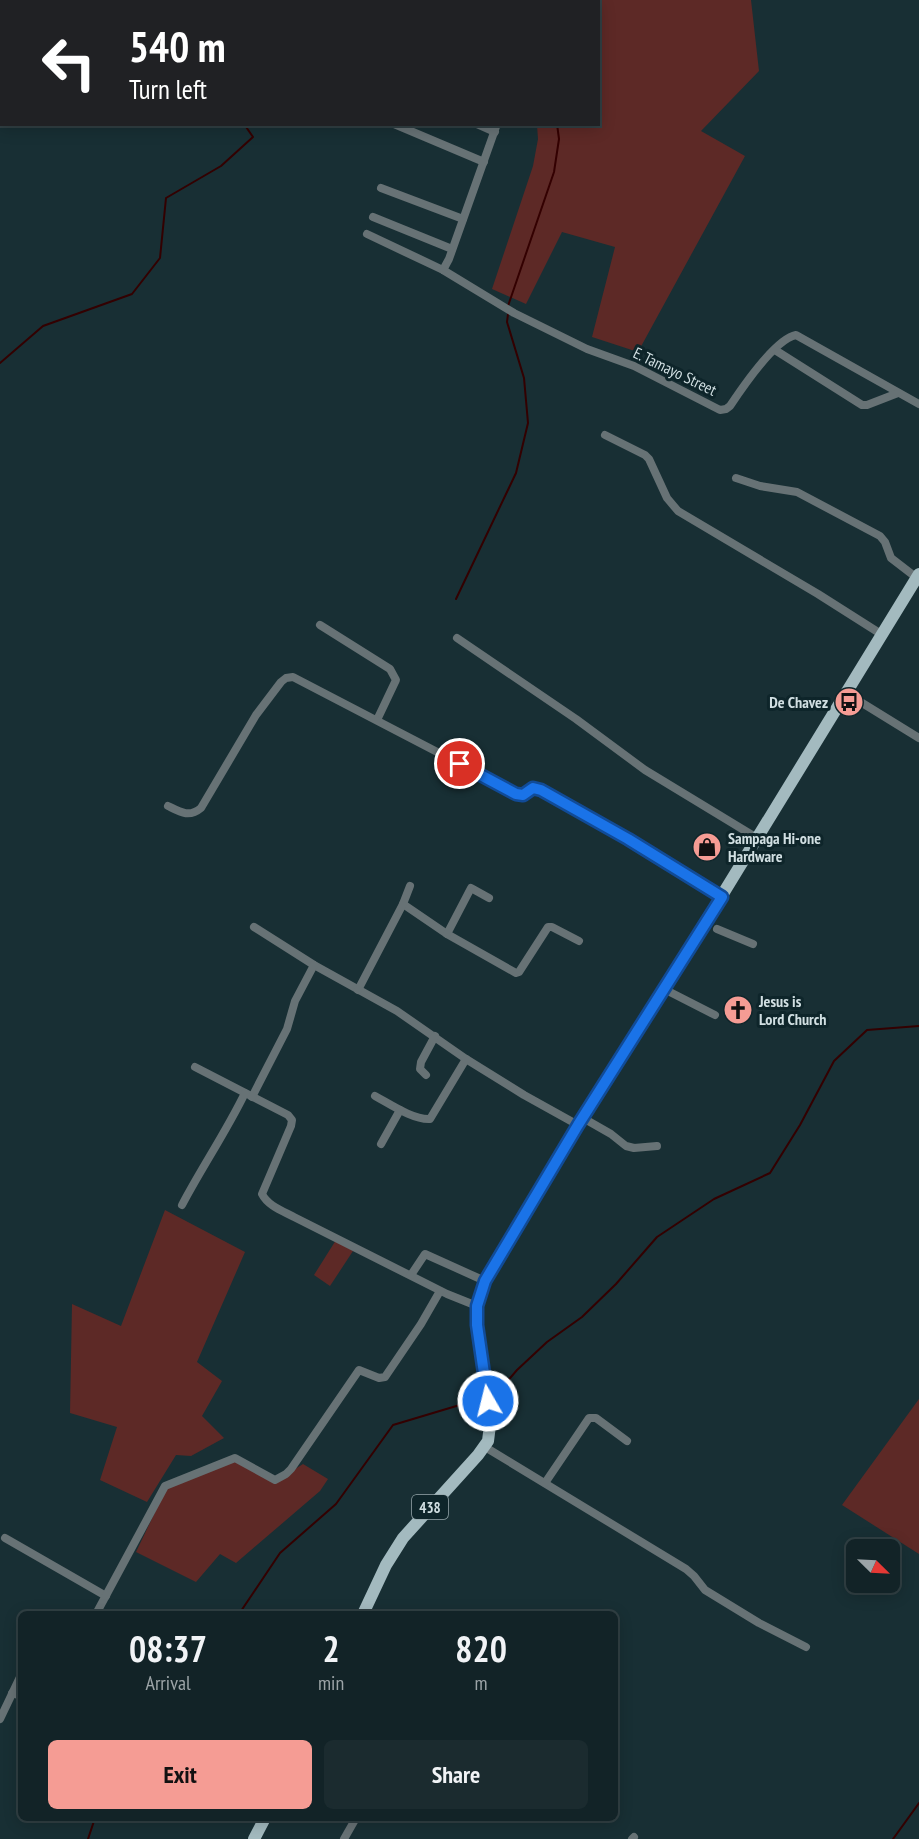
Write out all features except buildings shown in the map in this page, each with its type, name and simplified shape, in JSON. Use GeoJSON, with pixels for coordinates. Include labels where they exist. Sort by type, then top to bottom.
{"type":"FeatureCollection","features":[{"type":"Feature","properties":{"kind":"main road"},"geometry":{"type":"LineString","coordinates":[[485,1447],[490,1434],[490,1425],[477,1325],[477,1306],[485,1281],[580,1122],[664,989],[712,925],[722,897],[918,576]]}},
{"type":"Feature","properties":{"kind":"main road","name":"438"},"geometry":{"type":"LineString","coordinates":[[364,1611],[386,1565],[403,1538],[485,1447]]}},
{"type":"Feature","properties":{"kind":"main road"},"geometry":{"type":"LineString","coordinates":[[254,1839],[263,1821]]}},
{"type":"Feature","properties":{"kind":"street"},"geometry":{"type":"LineString","coordinates":[[399,126],[484,162]]}},
{"type":"Feature","properties":{"kind":"street"},"geometry":{"type":"LineString","coordinates":[[443,270],[496,128]]}},
{"type":"Feature","properties":{"kind":"street"},"geometry":{"type":"LineString","coordinates":[[381,188],[463,219]]}},
{"type":"Feature","properties":{"kind":"street"},"geometry":{"type":"LineString","coordinates":[[373,217],[452,249]]}},
{"type":"Feature","properties":{"kind":"street","name":"E. Tamayo Street"},"geometry":{"type":"LineString","coordinates":[[367,234],[443,270],[514,314],[587,349],[634,366],[720,410],[730,406],[747,379],[775,350],[790,337],[796,335],[919,404]]}},
{"type":"Feature","properties":{"kind":"street"},"geometry":{"type":"LineString","coordinates":[[775,350],[862,405],[898,393]]}},
{"type":"Feature","properties":{"kind":"street"},"geometry":{"type":"LineString","coordinates":[[605,435],[650,459],[667,498],[678,511],[881,634]]}},
{"type":"Feature","properties":{"kind":"street"},"geometry":{"type":"LineString","coordinates":[[736,478],[760,486],[797,492],[880,536],[891,558],[918,576]]}},
{"type":"Feature","properties":{"kind":"street"},"geometry":{"type":"LineString","coordinates":[[320,625],[390,669],[394,674],[396,680],[377,720]]}},
{"type":"Feature","properties":{"kind":"street"},"geometry":{"type":"LineString","coordinates":[[457,638],[576,719],[645,770],[757,838]]}},
{"type":"Feature","properties":{"kind":"street"},"geometry":{"type":"LineString","coordinates":[[168,806],[187,815],[196,813],[201,808],[256,715],[281,681],[293,677],[516,794],[523,795],[533,788],[541,790],[628,839],[722,897]]}},
{"type":"Feature","properties":{"kind":"street"},"geometry":{"type":"LineString","coordinates":[[846,693],[919,738]]}},
{"type":"Feature","properties":{"kind":"street"},"geometry":{"type":"LineString","coordinates":[[358,990],[410,886]]}},
{"type":"Feature","properties":{"kind":"street"},"geometry":{"type":"LineString","coordinates":[[447,934],[471,888],[489,898]]}},
{"type":"Feature","properties":{"kind":"street"},"geometry":{"type":"LineString","coordinates":[[402,904],[447,934],[516,973],[519,972],[548,927],[579,941]]}},
{"type":"Feature","properties":{"kind":"street"},"geometry":{"type":"LineString","coordinates":[[712,925],[753,944]]}},
{"type":"Feature","properties":{"kind":"street"},"geometry":{"type":"LineString","coordinates":[[254,927],[314,965],[397,1011],[466,1059],[524,1095],[611,1134],[626,1146],[634,1148],[657,1146]]}},
{"type":"Feature","properties":{"kind":"street"},"geometry":{"type":"LineString","coordinates":[[182,1205],[200,1170],[287,1029],[295,1001],[314,965]]}},
{"type":"Feature","properties":{"kind":"street"},"geometry":{"type":"LineString","coordinates":[[664,989],[716,1015]]}},
{"type":"Feature","properties":{"kind":"street"},"geometry":{"type":"LineString","coordinates":[[426,1075],[420,1069],[421,1062],[435,1036]]}},
{"type":"Feature","properties":{"kind":"street"},"geometry":{"type":"LineString","coordinates":[[375,1096],[400,1110],[422,1119],[430,1119],[466,1059]]}},
{"type":"Feature","properties":{"kind":"street"},"geometry":{"type":"LineString","coordinates":[[195,1067],[288,1115],[292,1120],[262,1194],[265,1199],[294,1217],[440,1291],[477,1306]]}},
{"type":"Feature","properties":{"kind":"street"},"geometry":{"type":"LineString","coordinates":[[381,1144],[400,1110]]}},
{"type":"Feature","properties":{"kind":"street"},"geometry":{"type":"LineString","coordinates":[[411,1275],[425,1254],[485,1281]]}},
{"type":"Feature","properties":{"kind":"street"},"geometry":{"type":"LineString","coordinates":[[98,1611],[165,1486],[235,1458],[275,1480],[284,1476],[359,1370],[379,1378],[385,1377],[440,1291]]}},
{"type":"Feature","properties":{"kind":"street"},"geometry":{"type":"LineString","coordinates":[[545,1483],[589,1418],[596,1418],[627,1441]]}},
{"type":"Feature","properties":{"kind":"street"},"geometry":{"type":"LineString","coordinates":[[485,1447],[686,1569],[701,1587],[712,1595],[806,1647]]}},
{"type":"Feature","properties":{"kind":"street"},"geometry":{"type":"LineString","coordinates":[[5,1538],[106,1596]]}},
{"type":"Feature","properties":{"kind":"street"},"geometry":{"type":"LineString","coordinates":[[0,1719],[17,1695]]}},
{"type":"Feature","properties":{"kind":"street"},"geometry":{"type":"LineString","coordinates":[[344,1839],[354,1821]]}},
{"type":"Feature","properties":{"kind":"shaded area"},"geometry":{"type":"Polygon","coordinates":[[[600,0],[751,0],[759,71],[701,131],[745,156],[638,352],[592,337],[615,247],[562,232],[526,304],[492,289],[533,166],[538,139],[537,126],[600,126],[600,0]]]}},
{"type":"Feature","properties":{"kind":"shaded area"},"geometry":{"type":"Polygon","coordinates":[[[165,1210],[245,1252],[197,1362],[222,1381],[202,1416],[224,1438],[191,1456],[176,1455],[147,1502],[100,1480],[117,1427],[70,1413],[72,1304],[121,1326],[165,1210]]]}},
{"type":"Feature","properties":{"kind":"shaded area"},"geometry":{"type":"Polygon","coordinates":[[[336,1240],[353,1251],[330,1286],[314,1275],[336,1240]]]}},
{"type":"Feature","properties":{"kind":"shaded area"},"geometry":{"type":"Polygon","coordinates":[[[919,1399],[919,1554],[900,1542],[900,1539],[895,1539],[842,1505],[919,1399]]]}},
{"type":"Feature","properties":{"kind":"shaded area"},"geometry":{"type":"Polygon","coordinates":[[[234,1458],[276,1481],[303,1464],[328,1479],[320,1491],[236,1563],[220,1554],[196,1582],[136,1552],[168,1485],[234,1458]]]}},
{"type":"Feature","properties":{"kind":"waterway"},"geometry":{"type":"LineString","coordinates":[[0,363],[43,326],[132,294],[160,258],[166,198],[221,166],[253,137],[245,126]]}},
{"type":"Feature","properties":{"kind":"waterway"},"geometry":{"type":"LineString","coordinates":[[508,306],[554,172],[559,139],[557,126]]}},
{"type":"Feature","properties":{"kind":"waterway"},"geometry":{"type":"LineString","coordinates":[[456,599],[516,473],[528,423],[524,378],[507,322],[508,314]]}},
{"type":"Feature","properties":{"kind":"waterway"},"geometry":{"type":"LineString","coordinates":[[499,1391],[517,1370],[547,1342],[582,1317],[616,1284],[657,1237],[714,1199],[770,1173],[800,1125],[834,1061],[867,1030],[919,1026]]}},
{"type":"Feature","properties":{"kind":"waterway"},"geometry":{"type":"LineString","coordinates":[[241,1611],[280,1553],[336,1504],[393,1425],[473,1401]]}},
{"type":"Feature","properties":{"kind":"waterway"},"geometry":{"type":"LineString","coordinates":[[893,1839],[919,1803]]}},
{"type":"Feature","properties":{"kind":"waterway"},"geometry":{"type":"LineString","coordinates":[[88,1839],[94,1821]]}},
{"type":"Feature","properties":{"kind":"place","name":"De Chavez"},"geometry":{"type":"Point","coordinates":[849,702]}},
{"type":"Feature","properties":{"kind":"place","name":"Sampaga Hi-one Hardware"},"geometry":{"type":"Point","coordinates":[707,847]}},
{"type":"Feature","properties":{"kind":"place","name":"Jesus is Lord Church"},"geometry":{"type":"Point","coordinates":[738,1010]}},
{"type":"Feature","properties":{"kind":"route"},"geometry":{"type":"LineString","coordinates":[[460,764],[516,794],[526,794],[533,788],[541,790],[628,839],[722,897],[578,1125],[485,1281],[477,1306],[477,1325],[488,1401]]}}]}
